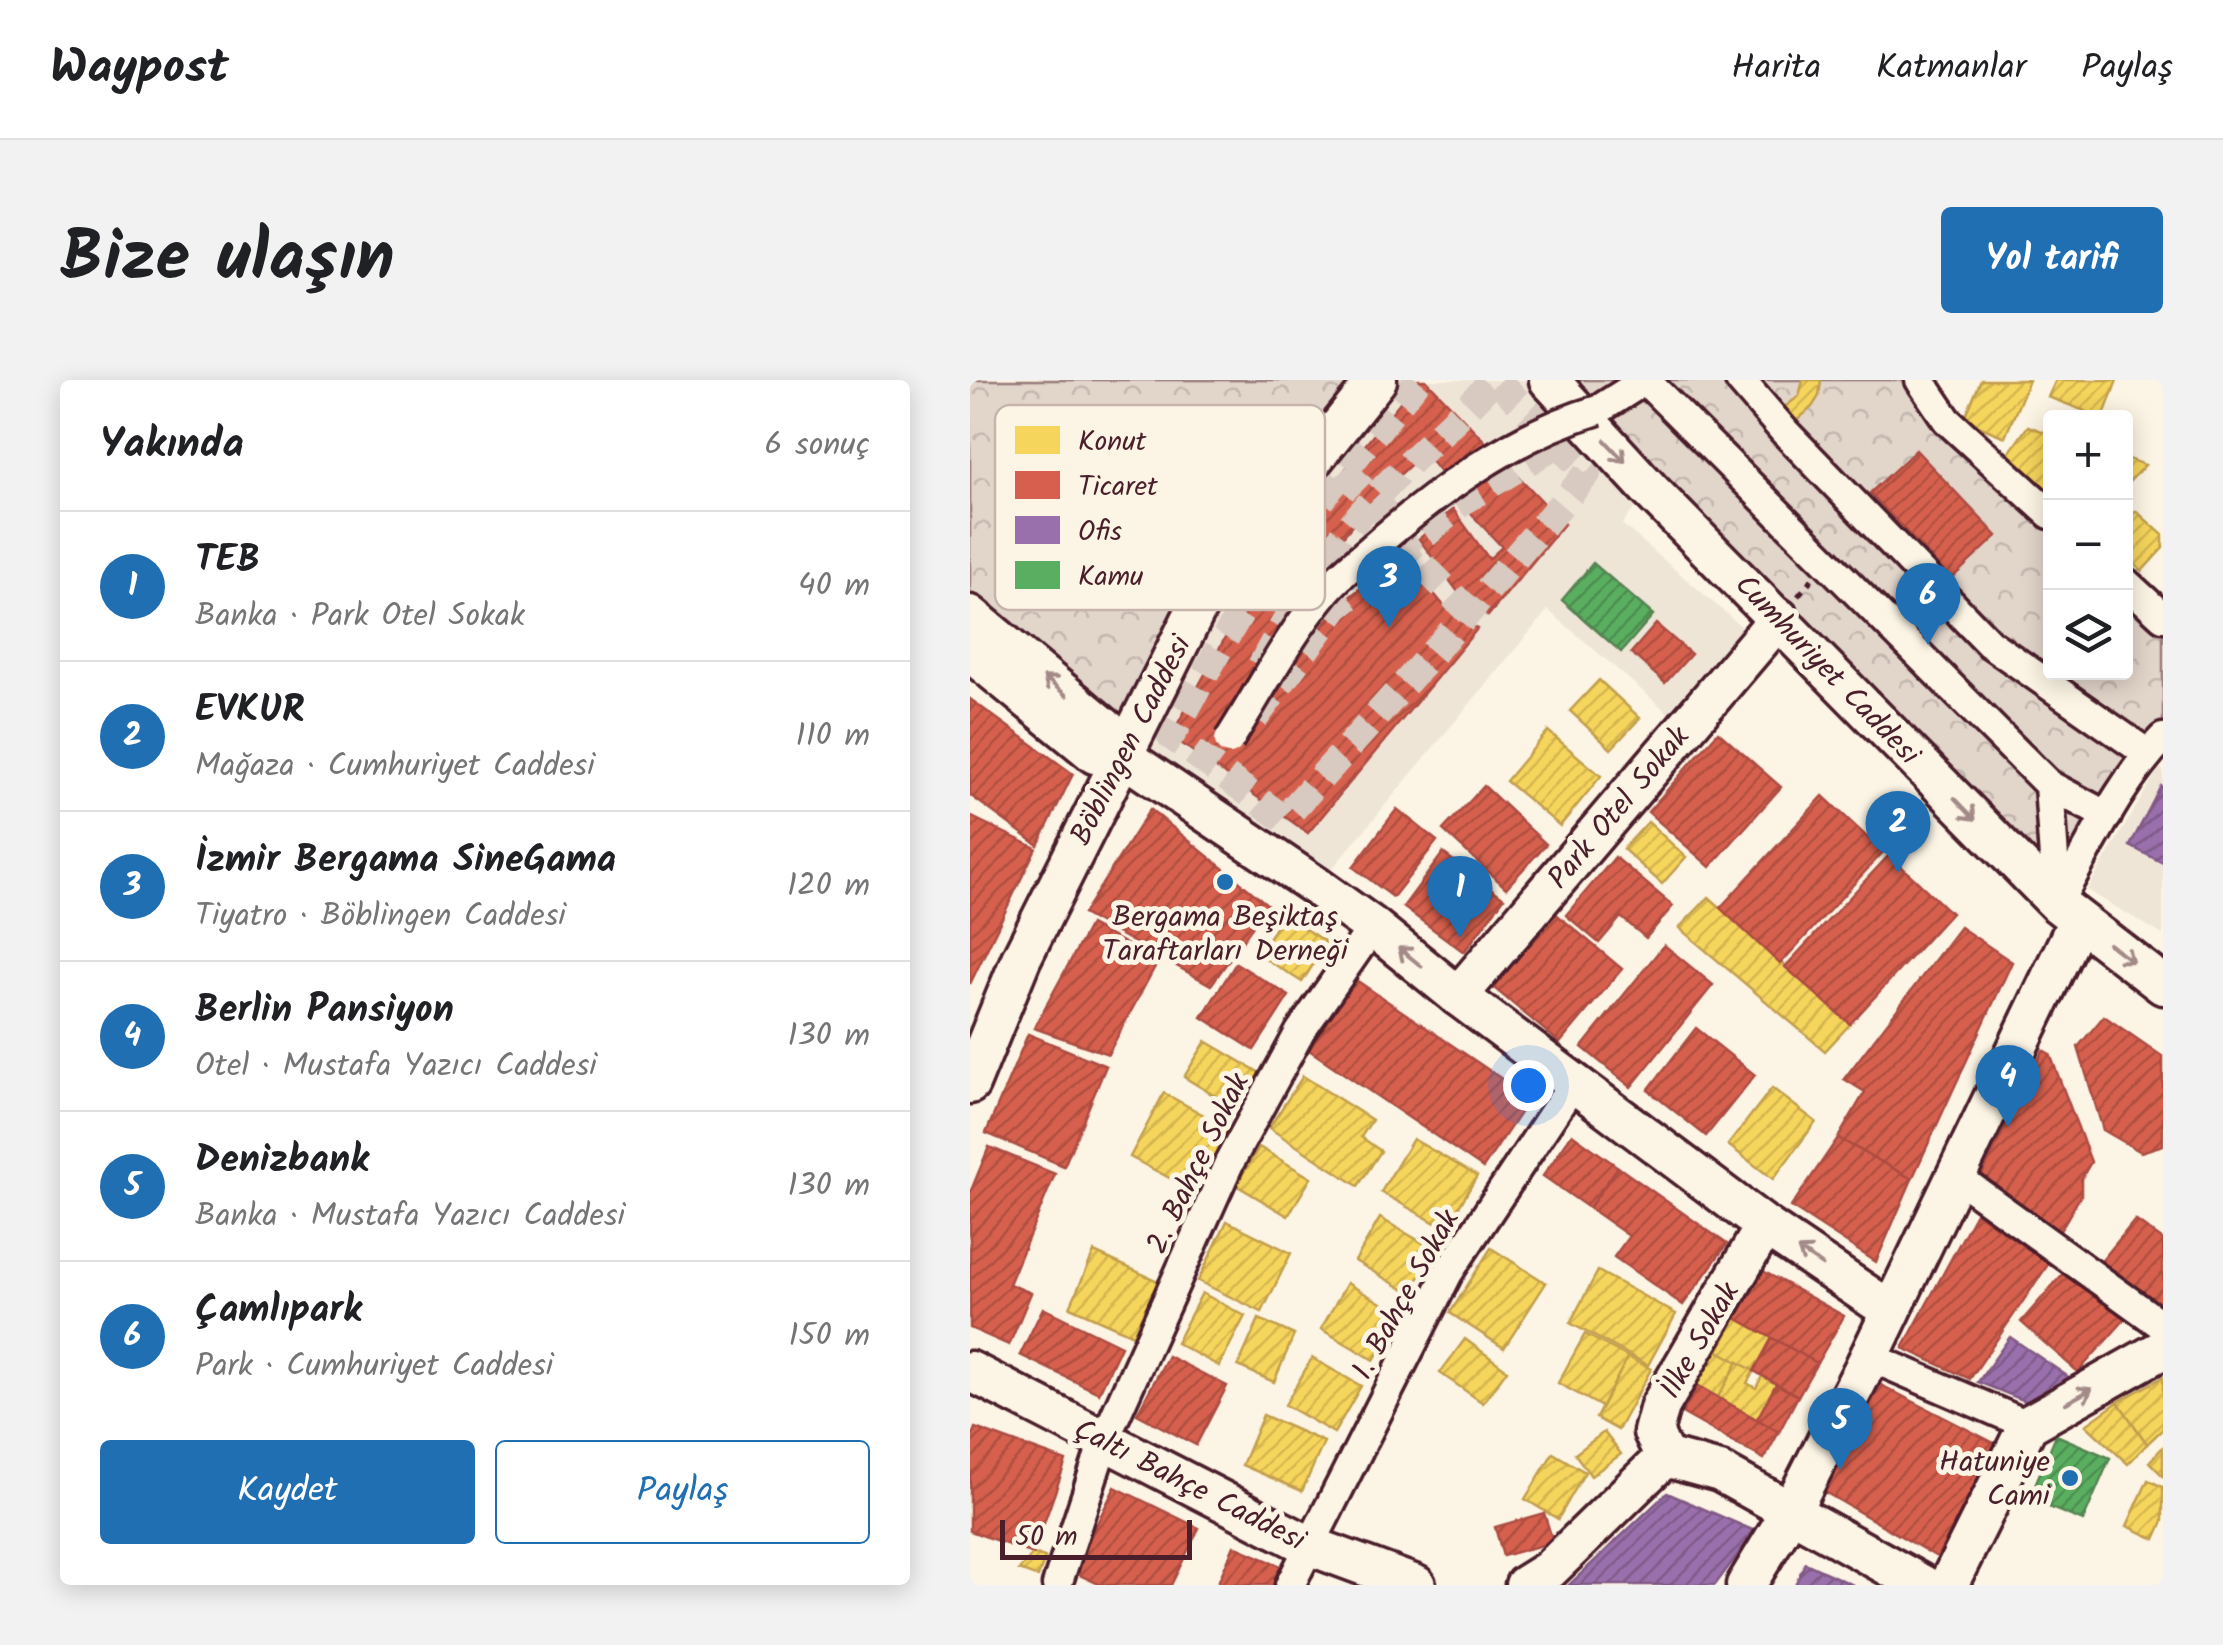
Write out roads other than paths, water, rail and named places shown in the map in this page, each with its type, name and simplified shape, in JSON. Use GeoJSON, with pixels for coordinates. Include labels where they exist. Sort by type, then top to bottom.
{"type":"FeatureCollection","features":[{"type":"Feature","properties":{"kind":"main road","name":"Böblingen Caddesi"},"geometry":{"type":"LineString","coordinates":[[1325,445],[1377,380]]}},
{"type":"Feature","properties":{"kind":"main road","name":"Cumhuriyet Caddesi"},"geometry":{"type":"LineString","coordinates":[[1549,380],[1650,490],[2068,912],[2163,985]]}},
{"type":"Feature","properties":{"kind":"main road","name":"Böblingen Caddesi"},"geometry":{"type":"LineString","coordinates":[[970,1084],[1021,959],[1197,610]]}},
{"type":"Feature","properties":{"kind":"main road"},"geometry":{"type":"LineString","coordinates":[[970,614],[1108,730],[1121,755],[1373,927],[1573,1084],[1765,1226],[1891,1311]]}},
{"type":"Feature","properties":{"kind":"main road","name":"Park Otel Sokak"},"geometry":{"type":"LineString","coordinates":[[1458,996],[1779,618]]}},
{"type":"Feature","properties":{"kind":"main road"},"geometry":{"type":"LineString","coordinates":[[970,652],[1096,754],[1121,755]]}},
{"type":"Feature","properties":{"kind":"main road"},"geometry":{"type":"LineString","coordinates":[[1746,1585],[1791,1511],[1957,1177],[2068,912]]}},
{"type":"Feature","properties":{"kind":"main road","name":"İlke Sokak"},"geometry":{"type":"LineString","coordinates":[[1665,1457],[1654,1432],[1660,1406],[1765,1226]]}},
{"type":"Feature","properties":{"kind":"main road"},"geometry":{"type":"LineString","coordinates":[[1948,1585],[2028,1425],[2163,1349]]}},
{"type":"Feature","properties":{"kind":"main road","name":"Çaltı Bahçe Caddesi"},"geometry":{"type":"LineString","coordinates":[[970,1371],[1308,1545],[1416,1585]]}},
{"type":"Feature","properties":{"kind":"main road"},"geometry":{"type":"LineString","coordinates":[[1524,1585],[1549,1570],[1665,1457],[1720,1472],[1791,1511],[1882,1574],[1923,1585]]}},
{"type":"Feature","properties":{"kind":"street"},"geometry":{"type":"LineString","coordinates":[[1740,380],[1785,432],[1989,643],[2156,746],[2107,816],[2068,912]]}},
{"type":"Feature","properties":{"kind":"street"},"geometry":{"type":"LineString","coordinates":[[1920,380],[1947,420],[2043,508]]}},
{"type":"Feature","properties":{"kind":"street"},"geometry":{"type":"LineString","coordinates":[[1325,592],[1385,536],[1444,491],[1506,450],[1566,420],[1598,410],[1642,382],[2049,785],[2107,816]]}},
{"type":"Feature","properties":{"kind":"street"},"geometry":{"type":"LineString","coordinates":[[2133,589],[2163,617]]}},
{"type":"Feature","properties":{"kind":"street"},"geometry":{"type":"LineString","coordinates":[[1228,740],[1312,610]]}},
{"type":"Feature","properties":{"kind":"street"},"geometry":{"type":"LineString","coordinates":[[1989,643],[2074,684]]}},
{"type":"Feature","properties":{"kind":"street"},"geometry":{"type":"LineString","coordinates":[[2049,785],[2068,912]]}},
{"type":"Feature","properties":{"kind":"street","name":"2. Bahçe Sokak"},"geometry":{"type":"LineString","coordinates":[[1057,1585],[1104,1441],[1229,1163],[1300,1032],[1373,927]]}},
{"type":"Feature","properties":{"kind":"street","name":"1. Bahçe Sokak"},"geometry":{"type":"LineString","coordinates":[[1290,1585],[1448,1273],[1573,1084]]}},
{"type":"Feature","properties":{"kind":"street"},"geometry":{"type":"LineString","coordinates":[[1957,1177],[2163,1326]]}},
{"type":"Feature","properties":{"kind":"street"},"geometry":{"type":"LineString","coordinates":[[1870,1357],[2028,1425]]}},
{"type":"Feature","properties":{"kind":"tunnel"},"geometry":{"type":"LineString","coordinates":[[1325,494],[1418,380]]}},
{"type":"Feature","properties":{"kind":"tunnel"},"geometry":{"type":"LineString","coordinates":[[1325,561],[1356,519],[1493,380]]}},
{"type":"Feature","properties":{"kind":"tunnel"},"geometry":{"type":"LineString","coordinates":[[1242,610],[1171,736],[1284,819],[1587,474],[1497,380]]}},
{"type":"Feature","properties":{"kind":"tunnel"},"geometry":{"type":"LineString","coordinates":[[1255,718],[1337,607],[1462,502],[1557,444]]}},
{"type":"Feature","properties":{"kind":"tunnel"},"geometry":{"type":"LineString","coordinates":[[1343,470],[1386,514],[1407,550],[1469,612]]}},
{"type":"Feature","properties":{"kind":"tunnel"},"geometry":{"type":"LineString","coordinates":[[1261,666],[1293,610]]}},
{"type":"Feature","properties":{"kind":"place","name":"İzmir Bergama SineGama"},"geometry":{"type":"Point","coordinates":[1389,628]}},
{"type":"Feature","properties":{"kind":"place","name":"Çamlıpark"},"geometry":{"type":"Point","coordinates":[1928,645]}},
{"type":"Feature","properties":{"kind":"place","name":"EVKUR"},"geometry":{"type":"Point","coordinates":[1898,873]}},
{"type":"Feature","properties":{"kind":"place","name":"Bergama Beşiktaş Taraftarları Derneği"},"geometry":{"type":"Point","coordinates":[1225,882]}},
{"type":"Feature","properties":{"kind":"place","name":"TEB"},"geometry":{"type":"Point","coordinates":[1460,938]}},
{"type":"Feature","properties":{"kind":"place","name":"Berlin Pansiyon"},"geometry":{"type":"Point","coordinates":[2008,1127]}},
{"type":"Feature","properties":{"kind":"place","name":"Denizbank"},"geometry":{"type":"Point","coordinates":[1840,1470]}},
{"type":"Feature","properties":{"kind":"place","name":"Hatuniye Cami"},"geometry":{"type":"Point","coordinates":[2070,1478]}}]}
